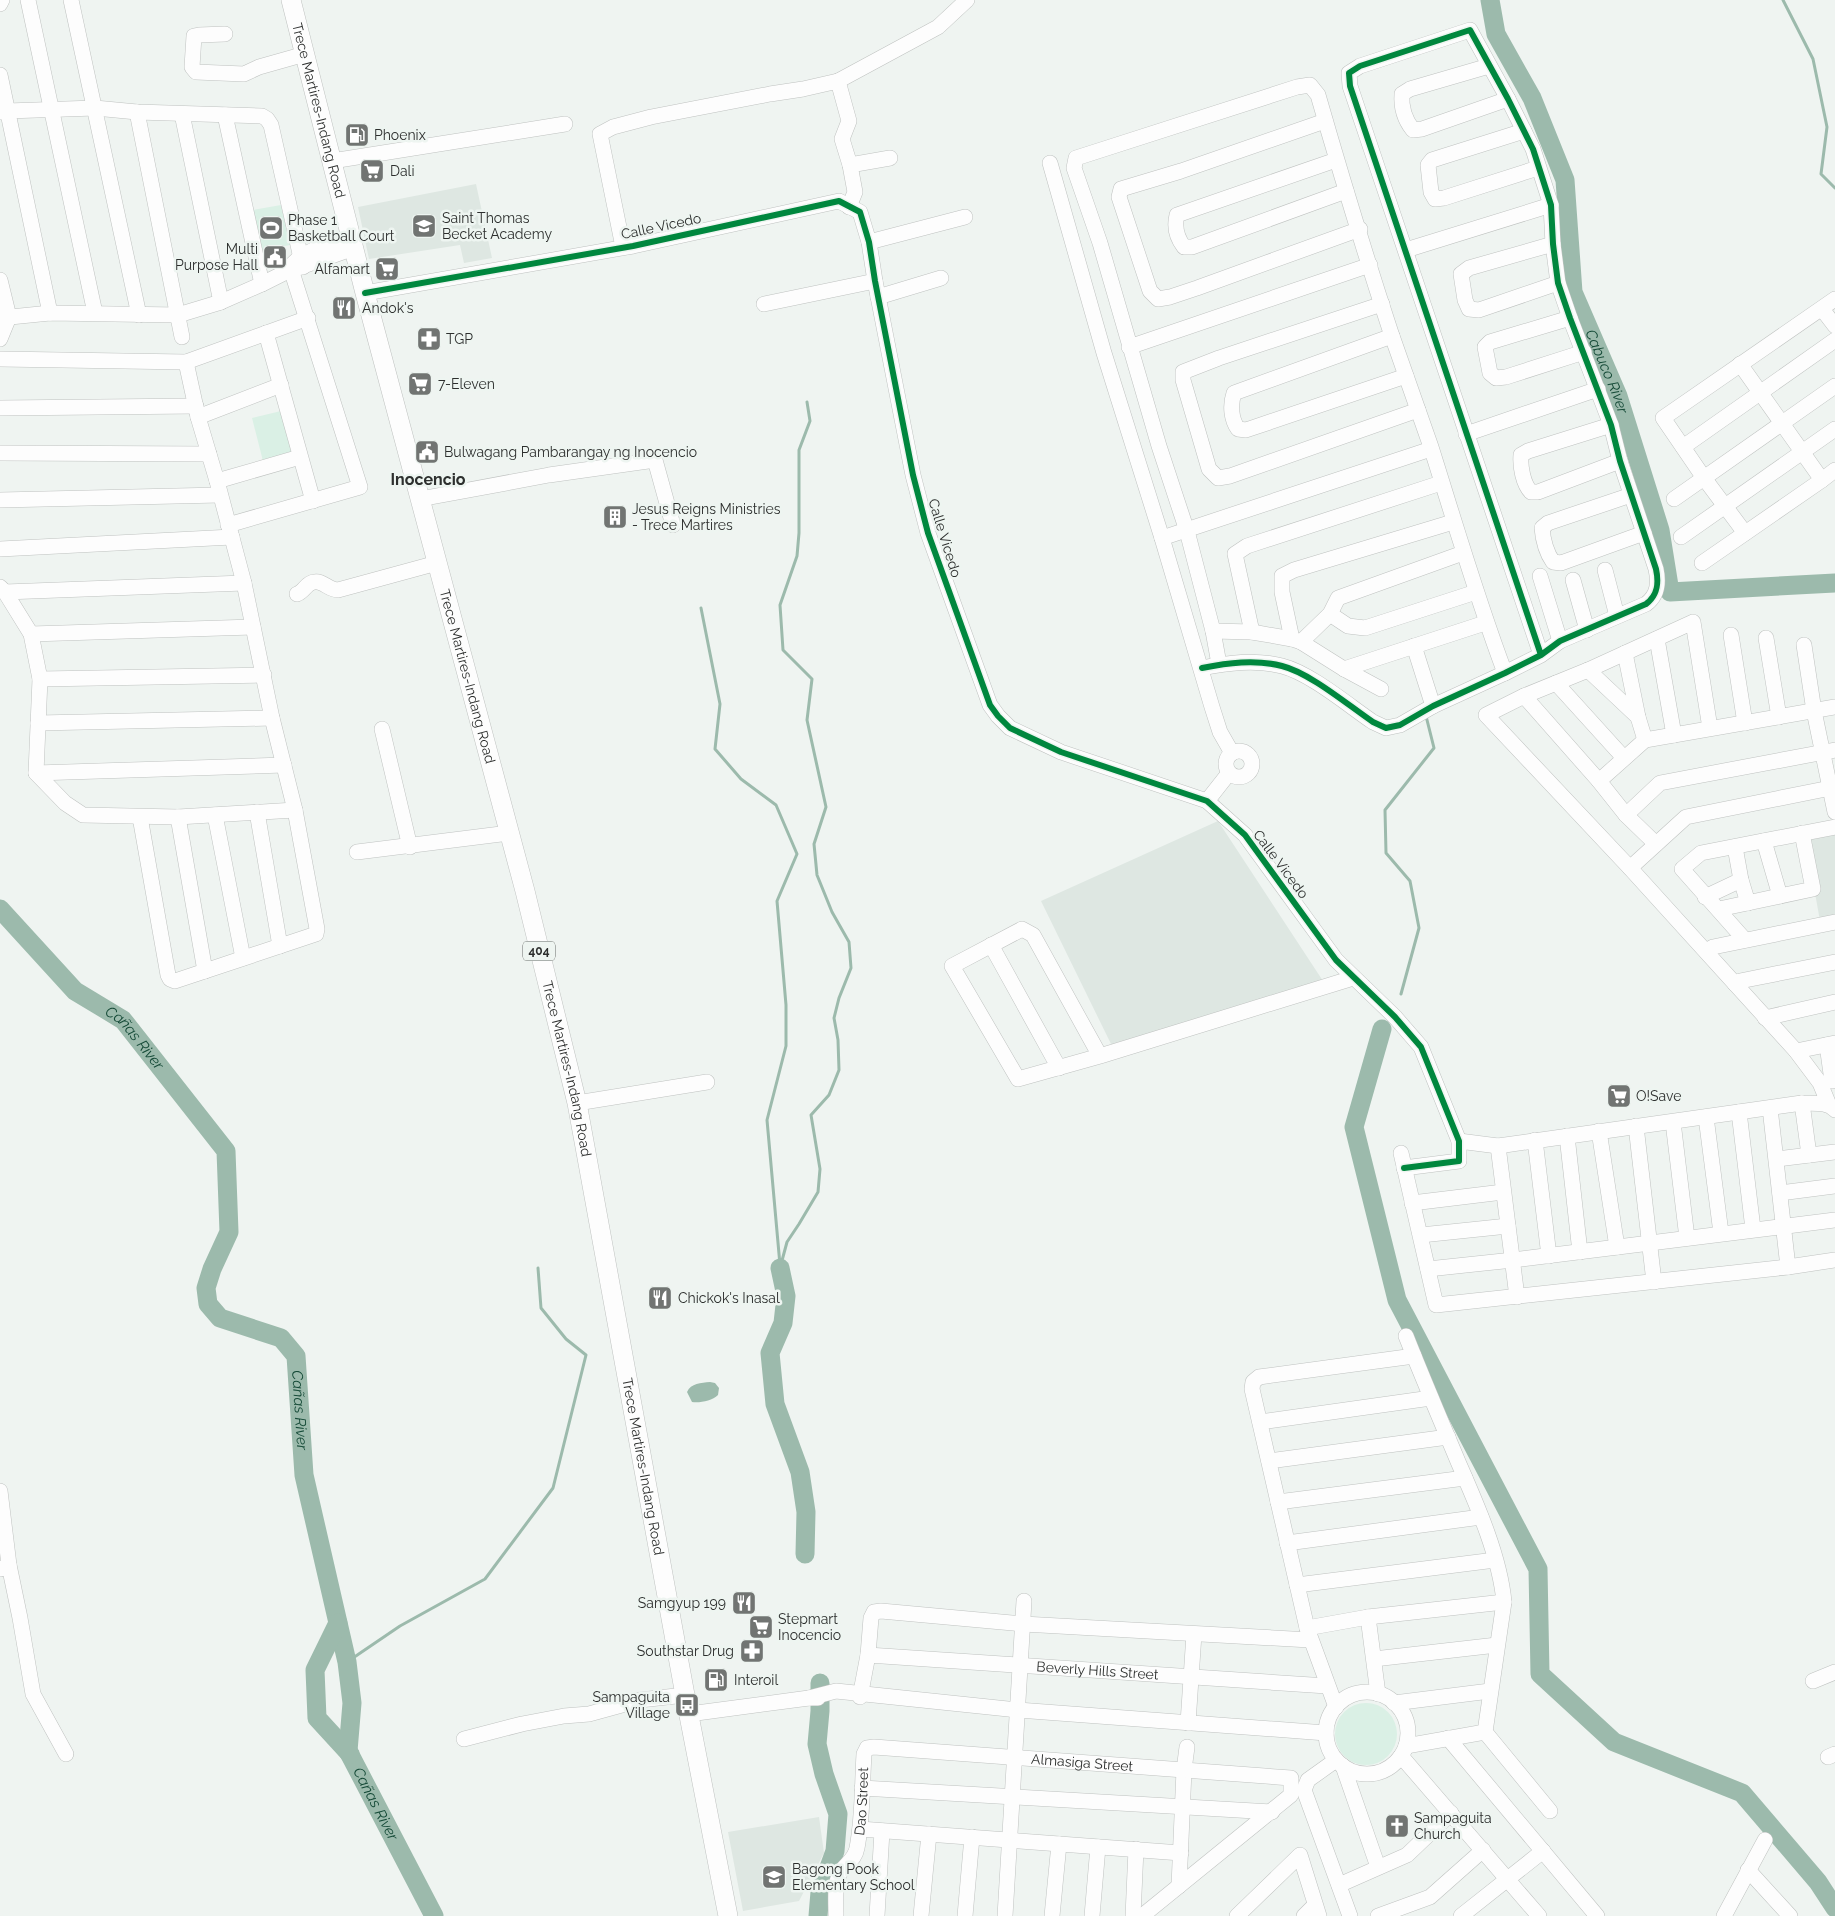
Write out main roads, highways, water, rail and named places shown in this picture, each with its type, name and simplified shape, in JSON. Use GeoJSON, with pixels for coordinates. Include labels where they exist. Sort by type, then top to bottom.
{"type":"FeatureCollection","features":[{"type":"Feature","properties":{"kind":"main road","name":"Trece Martires-Indang Road"},"geometry":{"type":"LineString","coordinates":[[291,0],[365,293],[509,833],[577,1103],[688,1714],[728,1916]]}},
{"type":"Feature","properties":{"kind":"waterway","name":"Cabuco River"},"geometry":{"type":"LineString","coordinates":[[1490,0],[1496,34],[1532,98],[1565,180],[1573,292],[1618,396],[1660,530],[1670,592],[1835,583]]}},
{"type":"Feature","properties":{"kind":"waterway"},"geometry":{"type":"LineString","coordinates":[[1783,0],[1813,59],[1827,127],[1821,174],[1835,188]]}},
{"type":"Feature","properties":{"kind":"waterway"},"geometry":{"type":"LineString","coordinates":[[780,1268],[787,1242],[818,1192],[820,1169],[811,1115],[829,1095],[839,1070],[838,1040],[834,1018],[839,998],[851,968],[849,942],[832,912],[817,875],[814,844],[826,807],[807,720],[812,679],[783,650],[780,605],[797,556],[799,533],[799,450],[810,421],[807,402]]}},
{"type":"Feature","properties":{"kind":"waterway"},"geometry":{"type":"LineString","coordinates":[[701,608],[720,704],[715,749],[741,779],[776,805],[797,854],[777,901],[786,1005],[786,1046],[767,1120],[780,1265]]}},
{"type":"Feature","properties":{"kind":"waterway"},"geometry":{"type":"LineString","coordinates":[[1401,994],[1419,928],[1410,881],[1386,853],[1385,810],[1434,748],[1426,716]]}},
{"type":"Feature","properties":{"kind":"waterway","name":"Cañas River"},"geometry":{"type":"LineString","coordinates":[[0,909],[75,991],[123,1020],[226,1151],[229,1232],[212,1269],[206,1288],[208,1304],[220,1318],[281,1338],[296,1356],[304,1475],[347,1662],[352,1703],[348,1751],[434,1916]]}},
{"type":"Feature","properties":{"kind":"waterway"},"geometry":{"type":"LineString","coordinates":[[1382,1029],[1354,1127],[1397,1300],[1538,1569],[1540,1674],[1614,1742],[1742,1793],[1818,1882],[1835,1908]]}},
{"type":"Feature","properties":{"kind":"waterway"},"geometry":{"type":"LineString","coordinates":[[347,1662],[400,1626],[485,1579],[553,1488],[586,1355],[566,1339],[541,1308],[538,1268]]}},
{"type":"Feature","properties":{"kind":"waterway"},"geometry":{"type":"LineString","coordinates":[[780,1268],[786,1296],[783,1323],[770,1353],[775,1404],[800,1472],[806,1512],[805,1554]]}},
{"type":"Feature","properties":{"kind":"waterway"},"geometry":{"type":"LineString","coordinates":[[338,1623],[315,1670],[317,1718],[350,1754]]}},
{"type":"Feature","properties":{"kind":"waterway"},"geometry":{"type":"LineString","coordinates":[[818,1916],[820,1892],[835,1851],[838,1814],[824,1774],[817,1744],[820,1683]]}},
{"type":"Feature","properties":{"kind":"place","name":"Phoenix"},"geometry":{"type":"Point","coordinates":[357,135]}},
{"type":"Feature","properties":{"kind":"place","name":"Dali"},"geometry":{"type":"Point","coordinates":[372,171]}},
{"type":"Feature","properties":{"kind":"place","name":"Saint Thomas Becket Academy"},"geometry":{"type":"Point","coordinates":[424,226]}},
{"type":"Feature","properties":{"kind":"place","name":"Phase 1 Basketball Court"},"geometry":{"type":"Point","coordinates":[271,228]}},
{"type":"Feature","properties":{"kind":"place","name":"Multi Purpose Hall"},"geometry":{"type":"Point","coordinates":[275,257]}},
{"type":"Feature","properties":{"kind":"place","name":"Alfamart"},"geometry":{"type":"Point","coordinates":[387,269]}},
{"type":"Feature","properties":{"kind":"place","name":"Andok's"},"geometry":{"type":"Point","coordinates":[344,308]}},
{"type":"Feature","properties":{"kind":"place","name":"TGP"},"geometry":{"type":"Point","coordinates":[429,339]}},
{"type":"Feature","properties":{"kind":"place","name":"7-Eleven"},"geometry":{"type":"Point","coordinates":[420,384]}},
{"type":"Feature","properties":{"kind":"place","name":"Bulwagang Pambarangay ng Inocencio"},"geometry":{"type":"Point","coordinates":[427,452]}},
{"type":"Feature","properties":{"kind":"place","name":"Jesus Reigns Ministries - Trece Martires"},"geometry":{"type":"Point","coordinates":[615,517]}},
{"type":"Feature","properties":{"kind":"place","name":"O!Save"},"geometry":{"type":"Point","coordinates":[1619,1096]}},
{"type":"Feature","properties":{"kind":"place","name":"Chickok's Inasal"},"geometry":{"type":"Point","coordinates":[660,1298]}},
{"type":"Feature","properties":{"kind":"place","name":"Samgyup 199"},"geometry":{"type":"Point","coordinates":[744,1603]}},
{"type":"Feature","properties":{"kind":"place","name":"Stepmart Inocencio"},"geometry":{"type":"Point","coordinates":[761,1627]}},
{"type":"Feature","properties":{"kind":"place","name":"Southstar Drug"},"geometry":{"type":"Point","coordinates":[752,1651]}},
{"type":"Feature","properties":{"kind":"place","name":"Interoil"},"geometry":{"type":"Point","coordinates":[716,1680]}},
{"type":"Feature","properties":{"kind":"place","name":"Sampaguita Village"},"geometry":{"type":"Point","coordinates":[687,1705]}},
{"type":"Feature","properties":{"kind":"place","name":"Sampaguita Church"},"geometry":{"type":"Point","coordinates":[1397,1826]}},
{"type":"Feature","properties":{"kind":"place","name":"Bagong Pook Elementary School"},"geometry":{"type":"Point","coordinates":[774,1877]}},
{"type":"Feature","properties":{"kind":"district","name":"Inocencio"},"geometry":{"type":"Point","coordinates":[428,479]}}]}
